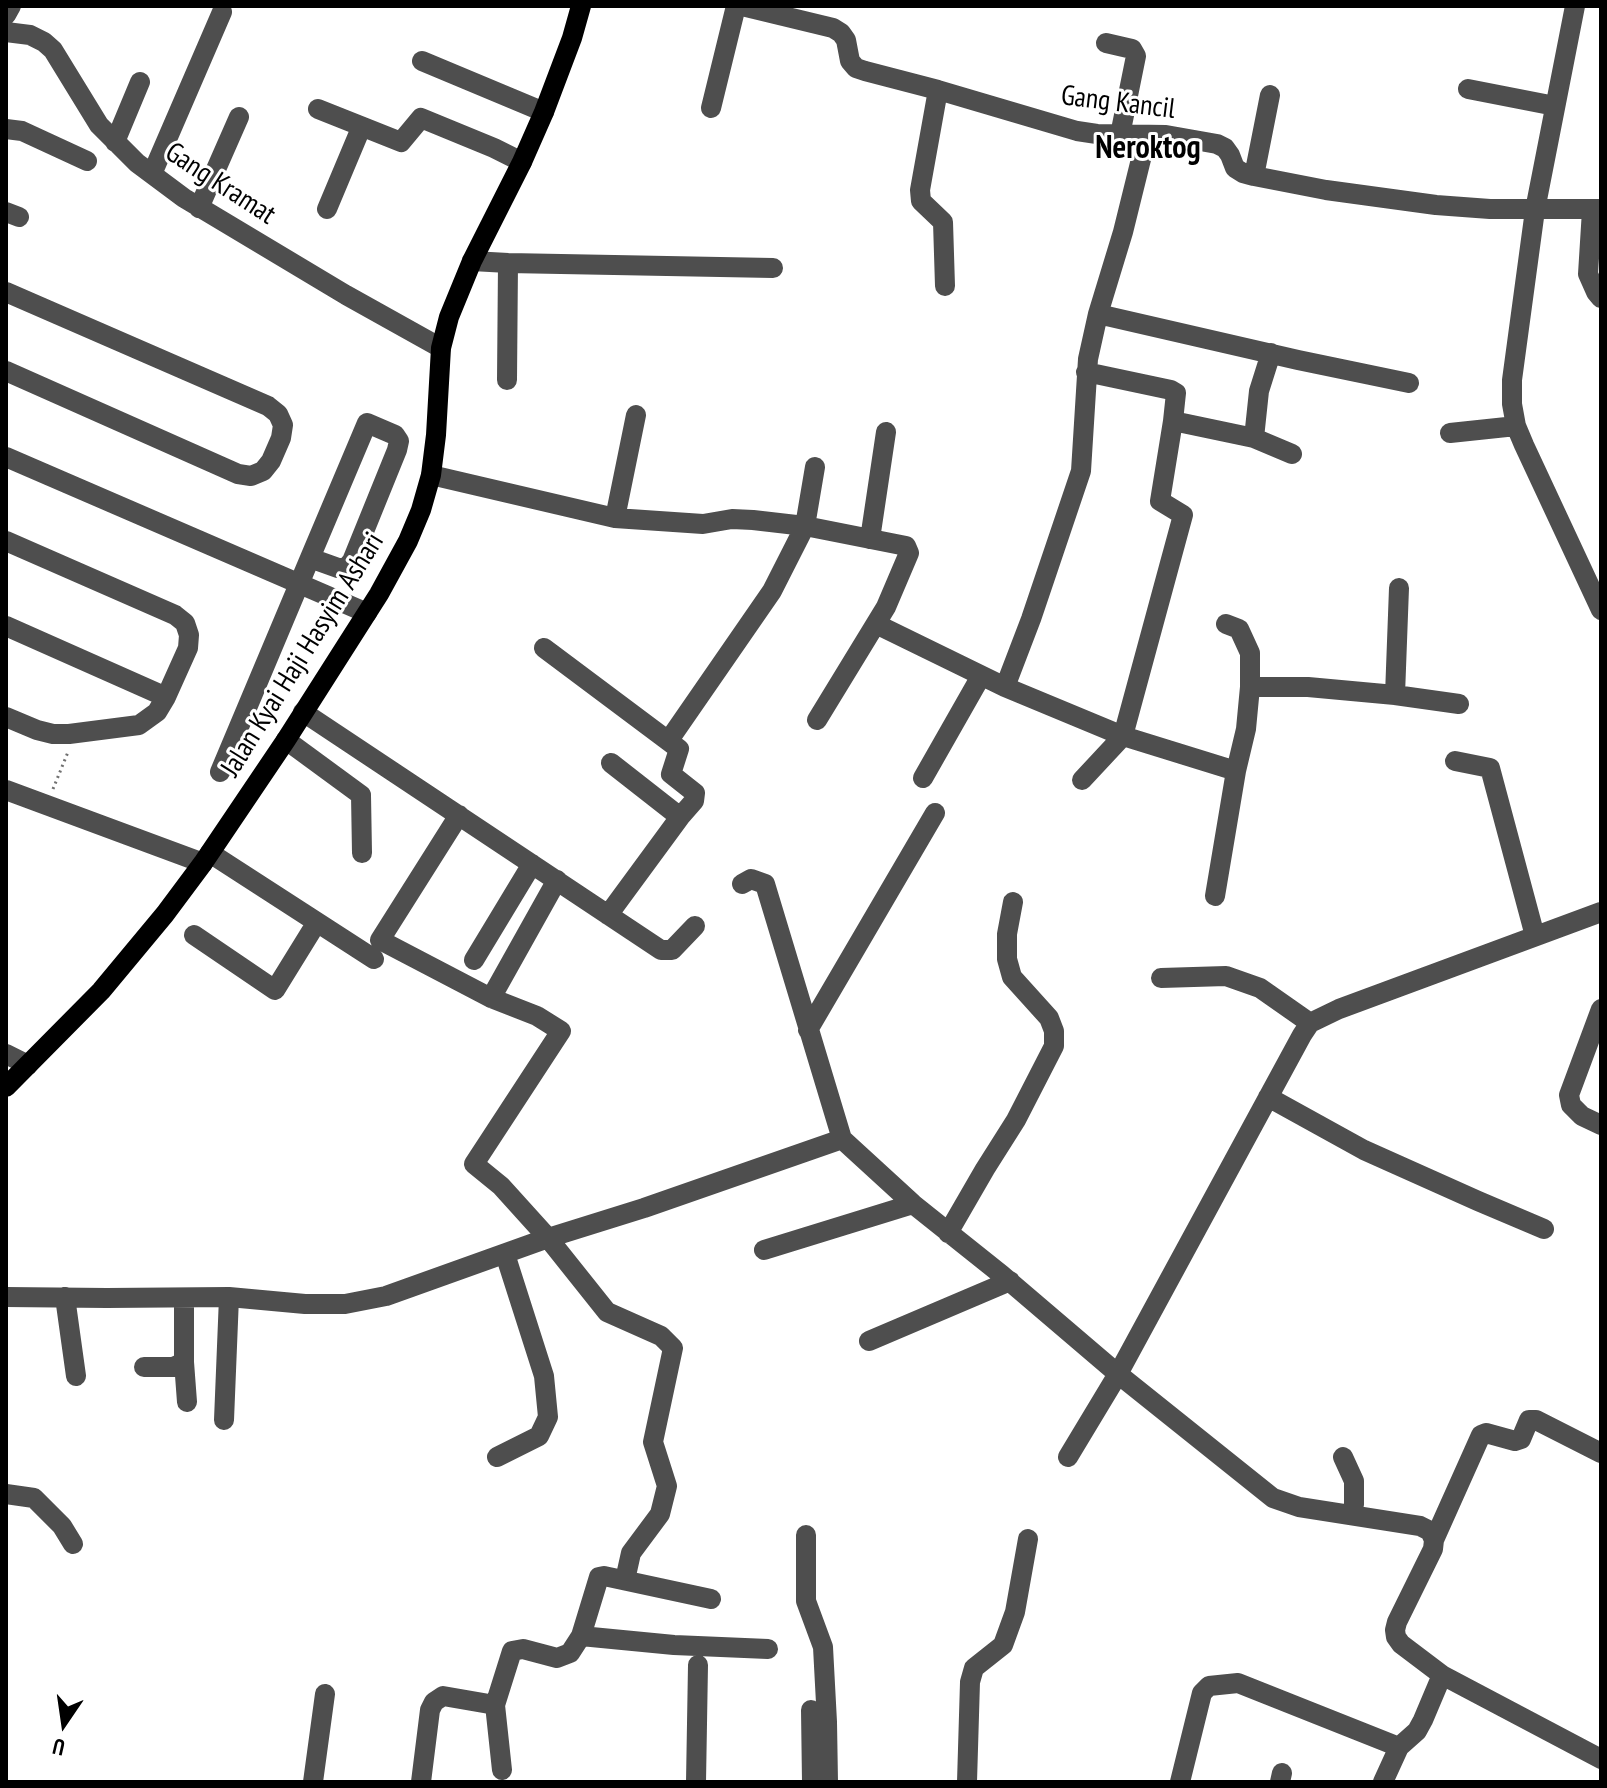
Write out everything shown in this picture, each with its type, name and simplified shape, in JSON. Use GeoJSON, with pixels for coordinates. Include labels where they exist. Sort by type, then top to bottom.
{"type":"FeatureCollection","features":[{"type":"Feature","properties":{"kind":"main road","name":"Jalan Kyai Haji Hasyim Ashari"},"geometry":{"type":"LineString","coordinates":[[6,1087],[101,991],[165,914],[286,740],[367,613],[408,541],[431,475],[441,348],[449,317],[472,261],[544,112],[581,6]]}},
{"type":"Feature","properties":{"kind":"street"},"geometry":{"type":"LineString","coordinates":[[6,15],[11,6]]}},
{"type":"Feature","properties":{"kind":"street"},"geometry":{"type":"LineString","coordinates":[[711,108],[739,6]]}},
{"type":"Feature","properties":{"kind":"street","name":"Gang Kancil"},"geometry":{"type":"LineString","coordinates":[[739,6],[833,28],[846,40],[850,61],[856,68],[1077,131],[1166,135],[1217,144],[1225,148],[1235,168],[1254,176]]}},
{"type":"Feature","properties":{"kind":"street"},"geometry":{"type":"LineString","coordinates":[[1575,6],[1535,210],[1512,380],[1512,404],[1516,426],[1601,610]]}},
{"type":"Feature","properties":{"kind":"street"},"geometry":{"type":"LineString","coordinates":[[152,174],[222,12]]}},
{"type":"Feature","properties":{"kind":"street","name":"Gang Kramat"},"geometry":{"type":"LineString","coordinates":[[6,32],[30,35],[53,50],[99,125],[152,174],[199,208],[441,348]]}},
{"type":"Feature","properties":{"kind":"street"},"geometry":{"type":"LineString","coordinates":[[1106,43],[1132,49],[1136,56],[1120,135]]}},
{"type":"Feature","properties":{"kind":"street"},"geometry":{"type":"LineString","coordinates":[[422,61],[544,112]]}},
{"type":"Feature","properties":{"kind":"street"},"geometry":{"type":"LineString","coordinates":[[115,142],[140,82]]}},
{"type":"Feature","properties":{"kind":"street"},"geometry":{"type":"LineString","coordinates":[[1468,89],[1555,106]]}},
{"type":"Feature","properties":{"kind":"street"},"geometry":{"type":"LineString","coordinates":[[938,90],[920,190],[921,201],[943,222],[945,286]]}},
{"type":"Feature","properties":{"kind":"street"},"geometry":{"type":"LineString","coordinates":[[1270,95],[1254,176],[1382,199],[1490,209],[1596,209],[1588,274],[1601,298]]}},
{"type":"Feature","properties":{"kind":"street"},"geometry":{"type":"LineString","coordinates":[[318,109],[401,142],[421,118],[522,162]]}},
{"type":"Feature","properties":{"kind":"street"},"geometry":{"type":"LineString","coordinates":[[199,208],[239,117]]}},
{"type":"Feature","properties":{"kind":"street"},"geometry":{"type":"LineString","coordinates":[[327,209],[361,128]]}},
{"type":"Feature","properties":{"kind":"street"},"geometry":{"type":"LineString","coordinates":[[6,129],[22,131],[87,161]]}},
{"type":"Feature","properties":{"kind":"street"},"geometry":{"type":"LineString","coordinates":[[1005,687],[1081,471],[1086,372],[1098,314],[1123,232],[1147,135]]}},
{"type":"Feature","properties":{"kind":"street"},"geometry":{"type":"LineString","coordinates":[[472,261],[773,268]]}},
{"type":"Feature","properties":{"kind":"street"},"geometry":{"type":"LineString","coordinates":[[507,380],[508,263]]}},
{"type":"Feature","properties":{"kind":"street"},"geometry":{"type":"LineString","coordinates":[[6,292],[268,406],[278,414],[283,425],[281,438],[263,471],[251,476],[238,474],[6,371]]}},
{"type":"Feature","properties":{"kind":"street"},"geometry":{"type":"LineString","coordinates":[[1098,314],[1409,383]]}},
{"type":"Feature","properties":{"kind":"street"},"geometry":{"type":"LineString","coordinates":[[1254,438],[1259,391],[1271,353]]}},
{"type":"Feature","properties":{"kind":"street"},"geometry":{"type":"LineString","coordinates":[[1082,780],[1123,736],[1183,515],[1160,501],[1176,393],[1086,372]]}},
{"type":"Feature","properties":{"kind":"street"},"geometry":{"type":"LineString","coordinates":[[615,518],[636,415]]}},
{"type":"Feature","properties":{"kind":"street"},"geometry":{"type":"LineString","coordinates":[[1173,421],[1254,438],[1292,454]]}},
{"type":"Feature","properties":{"kind":"street"},"geometry":{"type":"LineString","coordinates":[[220,772],[299,584],[367,423],[395,435],[399,441],[397,450],[352,561],[346,568],[338,568],[310,558]]}},
{"type":"Feature","properties":{"kind":"street"},"geometry":{"type":"LineString","coordinates":[[1450,433],[1516,426]]}},
{"type":"Feature","properties":{"kind":"street"},"geometry":{"type":"LineString","coordinates":[[870,539],[886,432]]}},
{"type":"Feature","properties":{"kind":"street"},"geometry":{"type":"LineString","coordinates":[[6,457],[367,613]]}},
{"type":"Feature","properties":{"kind":"street"},"geometry":{"type":"LineString","coordinates":[[669,740],[772,591],[805,526],[815,467]]}},
{"type":"Feature","properties":{"kind":"street"},"geometry":{"type":"LineString","coordinates":[[431,475],[615,518],[703,524],[732,519],[753,520],[805,526],[906,546],[909,550],[900,577],[876,624],[817,720]]}},
{"type":"Feature","properties":{"kind":"street"},"geometry":{"type":"LineString","coordinates":[[6,541],[175,615],[185,623],[189,635],[188,648],[166,697],[157,712],[139,725],[53,734],[6,717]]}},
{"type":"Feature","properties":{"kind":"street"},"geometry":{"type":"LineString","coordinates":[[1395,695],[1399,588]]}},
{"type":"Feature","properties":{"kind":"street"},"geometry":{"type":"LineString","coordinates":[[876,624],[1005,687],[1123,736],[1236,771]]}},
{"type":"Feature","properties":{"kind":"street"},"geometry":{"type":"LineString","coordinates":[[1215,896],[1246,729],[1250,687],[1250,653],[1239,629],[1226,624]]}},
{"type":"Feature","properties":{"kind":"street"},"geometry":{"type":"LineString","coordinates":[[6,626],[166,697]]}},
{"type":"Feature","properties":{"kind":"street"},"geometry":{"type":"LineString","coordinates":[[544,648],[679,749],[671,774],[695,793],[694,801],[608,915]]}},
{"type":"Feature","properties":{"kind":"street"},"geometry":{"type":"LineString","coordinates":[[923,778],[981,676]]}},
{"type":"Feature","properties":{"kind":"street"},"geometry":{"type":"LineString","coordinates":[[1250,687],[1308,687],[1459,704]]}},
{"type":"Feature","properties":{"kind":"street"},"geometry":{"type":"LineString","coordinates":[[303,712],[661,950],[672,950],[695,926]]}},
{"type":"Feature","properties":{"kind":"street"},"geometry":{"type":"LineString","coordinates":[[286,740],[361,795],[362,853]]}},
{"type":"Feature","properties":{"kind":"street"},"geometry":{"type":"LineString","coordinates":[[1455,761],[1490,768],[1535,936]]}},
{"type":"Feature","properties":{"kind":"street"},"geometry":{"type":"LineString","coordinates":[[611,763],[680,817]]}},
{"type":"Feature","properties":{"kind":"street"},"geometry":{"type":"LineString","coordinates":[[6,790],[206,858],[374,959]]}},
{"type":"Feature","properties":{"kind":"street"},"geometry":{"type":"LineString","coordinates":[[808,1030],[935,813]]}},
{"type":"Feature","properties":{"kind":"street"},"geometry":{"type":"LineString","coordinates":[[459,815],[380,940],[491,998],[537,1016],[561,1031],[474,1164],[501,1186],[548,1238],[607,1312],[661,1336],[673,1348],[653,1442],[667,1486],[660,1514],[631,1553],[625,1580]]}},
{"type":"Feature","properties":{"kind":"street"},"geometry":{"type":"LineString","coordinates":[[474,960],[532,864]]}},
{"type":"Feature","properties":{"kind":"street"},"geometry":{"type":"LineString","coordinates":[[742,884],[751,879],[765,884],[842,1139],[913,1204],[1273,1498],[1299,1507],[1420,1526],[1430,1531],[1434,1540]]}},
{"type":"Feature","properties":{"kind":"street"},"geometry":{"type":"LineString","coordinates":[[491,998],[557,880]]}},
{"type":"Feature","properties":{"kind":"street"},"geometry":{"type":"LineString","coordinates":[[948,1233],[1016,1120],[1054,1046],[1054,1031],[1049,1018],[1012,977],[1007,959],[1007,934],[1013,902]]}},
{"type":"Feature","properties":{"kind":"street"},"geometry":{"type":"LineString","coordinates":[[1068,1457],[1118,1374],[1310,1023],[1339,1009],[1601,912]]}},
{"type":"Feature","properties":{"kind":"street"},"geometry":{"type":"LineString","coordinates":[[194,935],[275,990],[317,922]]}},
{"type":"Feature","properties":{"kind":"street"},"geometry":{"type":"LineString","coordinates":[[1161,978],[1226,976],[1260,988],[1310,1023]]}},
{"type":"Feature","properties":{"kind":"street"},"geometry":{"type":"LineString","coordinates":[[1601,1009],[1569,1095],[1571,1105],[1582,1116],[1601,1125]]}},
{"type":"Feature","properties":{"kind":"street"},"geometry":{"type":"LineString","coordinates":[[6,1054],[28,1065]]}},
{"type":"Feature","properties":{"kind":"street"},"geometry":{"type":"LineString","coordinates":[[1268,1097],[1364,1150],[1544,1229]]}},
{"type":"Feature","properties":{"kind":"street"},"geometry":{"type":"LineString","coordinates":[[6,1297],[229,1297],[305,1304],[345,1304],[386,1296],[842,1139]]}},
{"type":"Feature","properties":{"kind":"street"},"geometry":{"type":"LineString","coordinates":[[764,1250],[913,1204]]}},
{"type":"Feature","properties":{"kind":"street"},"geometry":{"type":"LineString","coordinates":[[497,1457],[539,1436],[548,1417],[544,1376],[505,1254]]}},
{"type":"Feature","properties":{"kind":"street"},"geometry":{"type":"LineString","coordinates":[[869,1341],[1010,1281]]}},
{"type":"Feature","properties":{"kind":"street"},"geometry":{"type":"LineString","coordinates":[[65,1297],[76,1376]]}},
{"type":"Feature","properties":{"kind":"street"},"geometry":{"type":"LineString","coordinates":[[224,1420],[229,1297]]}},
{"type":"Feature","properties":{"kind":"street"},"geometry":{"type":"LineString","coordinates":[[184,1298],[187,1402]]}},
{"type":"Feature","properties":{"kind":"street"},"geometry":{"type":"LineString","coordinates":[[144,1367],[173,1367],[184,1362]]}},
{"type":"Feature","properties":{"kind":"street"},"geometry":{"type":"LineString","coordinates":[[1601,1453],[1536,1420],[1529,1420],[1521,1439],[1515,1441],[1486,1433],[1481,1435],[1395,1630],[1401,1644],[1442,1675],[1601,1759]]}},
{"type":"Feature","properties":{"kind":"street"},"geometry":{"type":"LineString","coordinates":[[1343,1457],[1354,1481],[1352,1515]]}},
{"type":"Feature","properties":{"kind":"street"},"geometry":{"type":"LineString","coordinates":[[6,1494],[34,1498],[62,1526],[73,1544]]}},
{"type":"Feature","properties":{"kind":"street"},"geometry":{"type":"LineString","coordinates":[[806,1535],[806,1601],[823,1647],[828,1782]]}},
{"type":"Feature","properties":{"kind":"street"},"geometry":{"type":"LineString","coordinates":[[967,1782],[970,1682],[974,1668],[1003,1645],[1015,1612],[1028,1539]]}},
{"type":"Feature","properties":{"kind":"street"},"geometry":{"type":"LineString","coordinates":[[502,1770],[495,1705],[512,1651],[523,1649],[557,1658],[570,1653],[581,1636],[599,1577],[711,1599]]}},
{"type":"Feature","properties":{"kind":"street"},"geometry":{"type":"LineString","coordinates":[[581,1636],[674,1645],[762,1648]]}},
{"type":"Feature","properties":{"kind":"street"},"geometry":{"type":"LineString","coordinates":[[696,1782],[698,1665]]}},
{"type":"Feature","properties":{"kind":"street"},"geometry":{"type":"LineString","coordinates":[[1383,1782],[1399,1747],[1417,1731],[1442,1675]]}},
{"type":"Feature","properties":{"kind":"street"},"geometry":{"type":"LineString","coordinates":[[1180,1782],[1202,1693],[1209,1686],[1238,1683],[1399,1747]]}},
{"type":"Feature","properties":{"kind":"street"},"geometry":{"type":"LineString","coordinates":[[313,1782],[325,1694]]}},
{"type":"Feature","properties":{"kind":"street"},"geometry":{"type":"LineString","coordinates":[[421,1782],[430,1710],[434,1702],[443,1696],[495,1705]]}},
{"type":"Feature","properties":{"kind":"street"},"geometry":{"type":"LineString","coordinates":[[811,1710],[812,1782]]}},
{"type":"Feature","properties":{"kind":"path"},"geometry":{"type":"LineString","coordinates":[[46,804],[68,752],[69,734]]}},
{"type":"Feature","properties":{"kind":"district","name":"Neroktog"},"geometry":{"type":"Point","coordinates":[1148,149]}}]}
